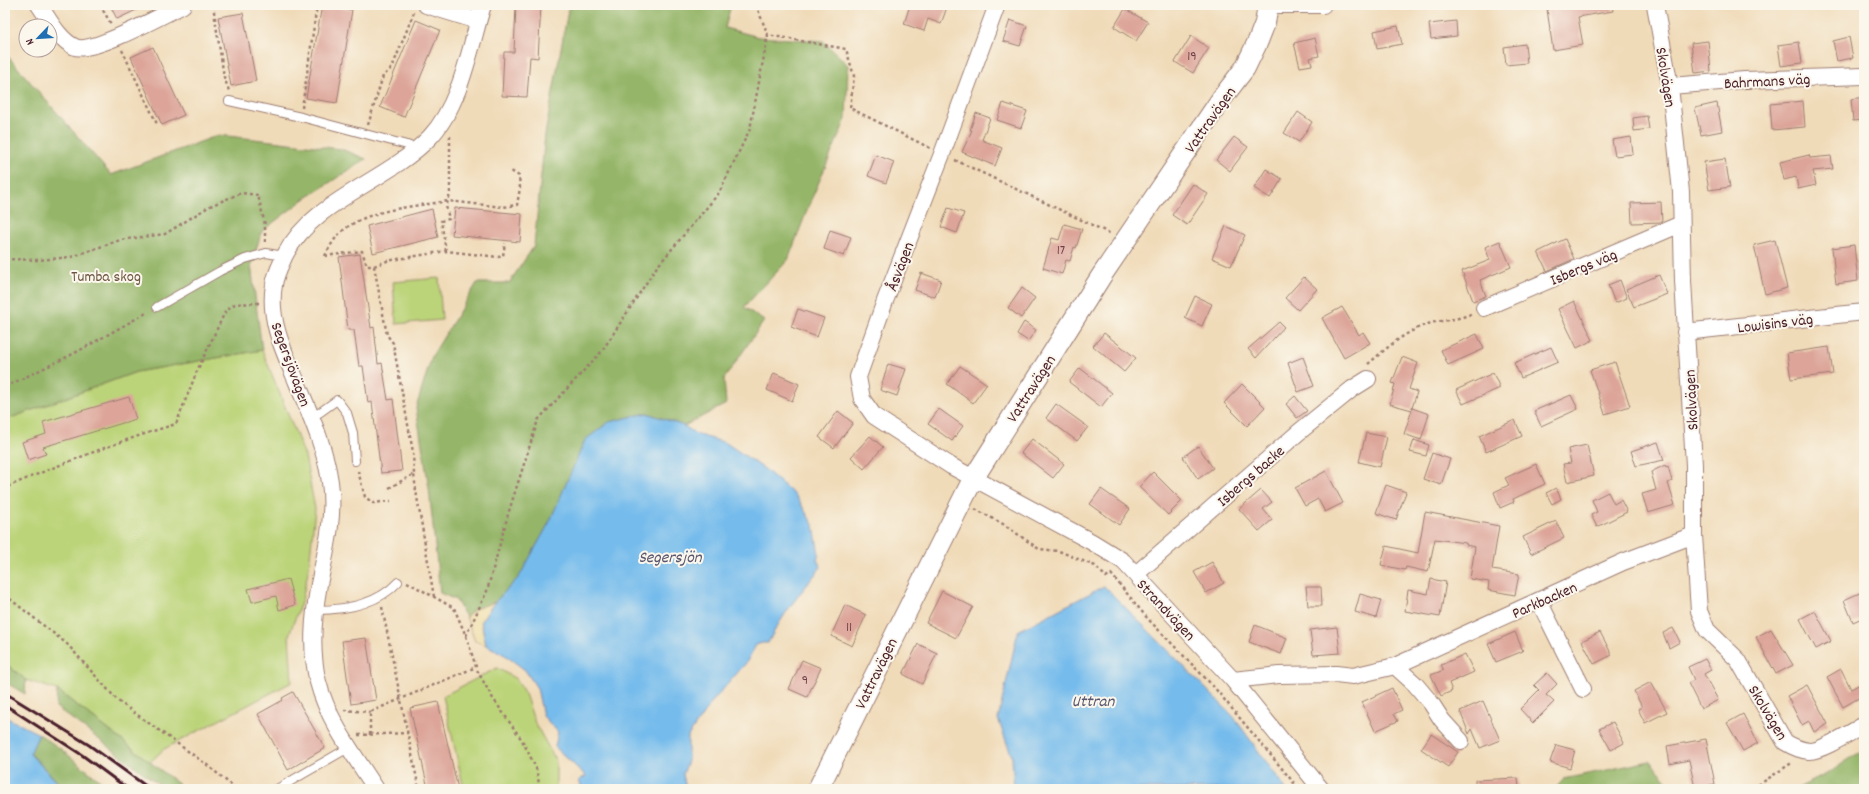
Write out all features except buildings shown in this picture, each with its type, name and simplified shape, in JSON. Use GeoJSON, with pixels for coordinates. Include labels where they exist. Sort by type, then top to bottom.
{"type":"FeatureCollection","features":[{"type":"Feature","properties":{"kind":"street"},"geometry":{"type":"LineString","coordinates":[[39,5],[68,43],[77,48],[84,49],[118,36],[184,5]]}},
{"type":"Feature","properties":{"kind":"street","name":"Segersjövägen"},"geometry":{"type":"LineString","coordinates":[[376,789],[352,741],[339,729],[319,684],[313,642],[316,610],[329,532],[331,490],[323,453],[279,338],[273,304],[274,284],[284,256],[294,240],[307,224],[404,160],[418,149],[441,123],[451,105],[471,50],[483,5]]}},
{"type":"Feature","properties":{"kind":"street","name":"Åsvägen"},"geometry":{"type":"LineString","coordinates":[[972,479],[874,416],[862,399],[858,377],[997,5]]}},
{"type":"Feature","properties":{"kind":"street"},"geometry":{"type":"LineString","coordinates":[[1268,5],[1323,5]]}},
{"type":"Feature","properties":{"kind":"street","name":"Vattravägen"},"geometry":{"type":"LineString","coordinates":[[818,789],[972,479],[1026,393],[1126,241],[1222,98],[1245,68],[1265,23],[1268,5]]}},
{"type":"Feature","properties":{"kind":"street","name":"Skolvägen"},"geometry":{"type":"LineString","coordinates":[[1655,5],[1670,86],[1681,192],[1685,332],[1694,465],[1694,535],[1697,599],[1702,621],[1707,630],[1738,660],[1785,742],[1794,748],[1811,751]]}},
{"type":"Feature","properties":{"kind":"street"},"geometry":{"type":"LineString","coordinates":[[421,7],[478,21]]}},
{"type":"Feature","properties":{"kind":"street","name":"Bahrmans väg"},"geometry":{"type":"LineString","coordinates":[[1670,86],[1745,80],[1864,76]]}},
{"type":"Feature","properties":{"kind":"street","name":"Isbergs väg"},"geometry":{"type":"LineString","coordinates":[[1484,308],[1681,224]]}},
{"type":"Feature","properties":{"kind":"street","name":"Lowisins väg"},"geometry":{"type":"LineString","coordinates":[[1685,332],[1864,312]]}},
{"type":"Feature","properties":{"kind":"street","name":"Isbergs backe"},"geometry":{"type":"LineString","coordinates":[[1136,574],[1300,432],[1352,389],[1368,379]]}},
{"type":"Feature","properties":{"kind":"street","name":"Strandvägen"},"geometry":{"type":"LineString","coordinates":[[972,479],[1092,542],[1123,561],[1233,680],[1321,789]]}},
{"type":"Feature","properties":{"kind":"street","name":"Parkbacken"},"geometry":{"type":"LineString","coordinates":[[1233,680],[1279,675],[1336,674],[1353,676],[1395,666],[1623,562],[1694,535]]}},
{"type":"Feature","properties":{"kind":"street"},"geometry":{"type":"LineString","coordinates":[[1539,601],[1582,689]]}},
{"type":"Feature","properties":{"kind":"street"},"geometry":{"type":"LineString","coordinates":[[1395,666],[1415,684],[1431,703],[1442,720],[1461,741]]}},
{"type":"Feature","properties":{"kind":"street"},"geometry":{"type":"LineString","coordinates":[[1811,751],[1830,744],[1864,725]]}},
{"type":"Feature","properties":{"kind":"lane"},"geometry":{"type":"LineString","coordinates":[[229,101],[366,133],[418,149]]}},
{"type":"Feature","properties":{"kind":"lane"},"geometry":{"type":"LineString","coordinates":[[157,307],[220,271],[245,259],[266,253],[284,256]]}},
{"type":"Feature","properties":{"kind":"lane"},"geometry":{"type":"LineString","coordinates":[[310,416],[319,413],[337,400],[347,413],[353,433],[355,461]]}},
{"type":"Feature","properties":{"kind":"lane"},"geometry":{"type":"LineString","coordinates":[[316,610],[344,608],[380,598],[400,580]]}},
{"type":"Feature","properties":{"kind":"lane"},"geometry":{"type":"LineString","coordinates":[[277,789],[352,741]]}},
{"type":"Feature","properties":{"kind":"path"},"geometry":{"type":"LineString","coordinates":[[100,5],[118,36],[123,53],[157,124]]}},
{"type":"Feature","properties":{"kind":"path"},"geometry":{"type":"LineString","coordinates":[[213,5],[229,101]]}},
{"type":"Feature","properties":{"kind":"path"},"geometry":{"type":"LineString","coordinates":[[301,117],[317,5]]}},
{"type":"Feature","properties":{"kind":"path"},"geometry":{"type":"LineString","coordinates":[[466,636],[487,591],[509,511],[538,420],[602,350],[656,268],[719,193],[750,129],[768,35],[756,5]]}},
{"type":"Feature","properties":{"kind":"path"},"geometry":{"type":"LineString","coordinates":[[366,133],[383,76],[392,68],[421,7]]}},
{"type":"Feature","properties":{"kind":"path"},"geometry":{"type":"LineString","coordinates":[[768,35],[846,49],[854,76],[850,108],[942,154],[1126,241]]}},
{"type":"Feature","properties":{"kind":"path"},"geometry":{"type":"LineString","coordinates":[[446,251],[441,221],[449,219],[446,206],[450,194],[450,132]]}},
{"type":"Feature","properties":{"kind":"path"},"geometry":{"type":"LineString","coordinates":[[506,243],[503,256],[498,257],[446,251],[387,261],[374,266],[367,266],[362,251],[325,256],[332,243],[340,233],[359,220],[384,212],[448,201],[503,206],[517,205],[520,188],[519,176],[511,171]]}},
{"type":"Feature","properties":{"kind":"path"},"geometry":{"type":"LineString","coordinates":[[5,259],[39,260],[71,257],[120,240],[165,234],[210,206],[241,193],[258,195],[265,225],[266,253]]}},
{"type":"Feature","properties":{"kind":"path"},"geometry":{"type":"LineString","coordinates":[[374,266],[387,335],[393,342],[413,452],[416,491],[434,598]]}},
{"type":"Feature","properties":{"kind":"path"},"geometry":{"type":"LineString","coordinates":[[5,492],[9,486],[75,459],[128,439],[176,424],[197,371],[226,310],[235,304],[264,303]]}},
{"type":"Feature","properties":{"kind":"path"},"geometry":{"type":"LineString","coordinates":[[5,387],[75,353],[157,307]]}},
{"type":"Feature","properties":{"kind":"path"},"geometry":{"type":"LineString","coordinates":[[1368,379],[1363,369],[1390,345],[1417,328],[1436,322],[1458,320]]}},
{"type":"Feature","properties":{"kind":"path"},"geometry":{"type":"LineString","coordinates":[[355,461],[365,497],[373,503],[391,501]]}},
{"type":"Feature","properties":{"kind":"path"},"geometry":{"type":"LineString","coordinates":[[389,488],[414,474]]}},
{"type":"Feature","properties":{"kind":"path"},"geometry":{"type":"LineString","coordinates":[[985,514],[1003,524],[1039,549],[1059,551],[1095,566],[1106,577],[1110,574],[1148,619],[1225,700],[1299,789]]}},
{"type":"Feature","properties":{"kind":"path"},"geometry":{"type":"LineString","coordinates":[[400,580],[454,608],[466,636],[476,667],[492,697],[522,740],[536,768],[540,789]]}},
{"type":"Feature","properties":{"kind":"path"},"geometry":{"type":"LineString","coordinates":[[5,595],[67,644],[118,701],[206,764],[236,789]]}},
{"type":"Feature","properties":{"kind":"path"},"geometry":{"type":"LineString","coordinates":[[380,598],[418,789]]}},
{"type":"Feature","properties":{"kind":"path"},"geometry":{"type":"LineString","coordinates":[[341,710],[370,712],[476,667]]}},
{"type":"Feature","properties":{"kind":"path"},"geometry":{"type":"LineString","coordinates":[[370,712],[370,735]]}},
{"type":"Feature","properties":{"kind":"path"},"geometry":{"type":"LineString","coordinates":[[352,741],[370,735],[408,733]]}},
{"type":"Feature","properties":{"kind":"path"},"geometry":{"type":"LineString","coordinates":[[1747,789],[1760,784],[1811,751]]}},
{"type":"Feature","properties":{"kind":"green space"},"geometry":{"type":"Polygon","coordinates":[[[569,5],[731,5],[725,28],[759,37],[823,41],[848,65],[846,119],[809,205],[788,260],[744,307],[764,321],[724,379],[726,404],[684,426],[647,413],[610,422],[586,440],[549,523],[519,577],[495,602],[475,609],[466,617],[456,600],[440,593],[429,488],[416,408],[432,356],[477,283],[509,283],[534,246],[545,135],[569,5]]]}},
{"type":"Feature","properties":{"kind":"green space","name":"Tumba skog"},"geometry":{"type":"Polygon","coordinates":[[[5,53],[111,175],[219,135],[341,149],[366,159],[303,200],[262,231],[251,265],[262,350],[136,372],[5,420],[5,53]]]}},
{"type":"Feature","properties":{"kind":"green space"},"geometry":{"type":"Polygon","coordinates":[[[439,278],[442,320],[396,324],[393,282],[439,278]]]}},
{"type":"Feature","properties":{"kind":"green space"},"geometry":{"type":"Polygon","coordinates":[[[262,350],[305,456],[315,509],[309,567],[302,600],[289,635],[292,682],[164,749],[150,762],[57,690],[26,680],[5,663],[5,420],[136,372],[262,350]]]}},
{"type":"Feature","properties":{"kind":"green space"},"geometry":{"type":"Polygon","coordinates":[[[5,663],[26,680],[25,694],[5,682],[5,663]]]}},
{"type":"Feature","properties":{"kind":"green space"},"geometry":{"type":"Polygon","coordinates":[[[497,668],[516,679],[525,694],[535,723],[556,761],[556,789],[464,789],[443,696],[497,668]]]}},
{"type":"Feature","properties":{"kind":"green space"},"geometry":{"type":"Polygon","coordinates":[[[57,690],[185,789],[165,789],[56,707],[57,690]]]}},
{"type":"Feature","properties":{"kind":"green space"},"geometry":{"type":"Polygon","coordinates":[[[39,734],[62,750],[110,789],[64,789],[30,753],[39,734]]]}},
{"type":"Feature","properties":{"kind":"green space"},"geometry":{"type":"Polygon","coordinates":[[[1864,749],[1864,789],[1796,789],[1829,773],[1864,749]]]}},
{"type":"Feature","properties":{"kind":"green space"},"geometry":{"type":"Polygon","coordinates":[[[1650,761],[1675,789],[1555,789],[1564,779],[1650,761]]]}},
{"type":"Feature","properties":{"kind":"sand"},"geometry":{"type":"Polygon","coordinates":[[[495,602],[481,621],[486,645],[475,641],[466,617],[475,609],[495,602]]]}},
{"type":"Feature","properties":{"kind":"water","name":"Segersjön"},"geometry":{"type":"Polygon","coordinates":[[[647,413],[684,426],[696,434],[726,443],[766,470],[796,496],[814,526],[819,554],[817,560],[821,567],[785,613],[768,643],[756,645],[746,663],[711,703],[688,736],[688,761],[683,774],[686,789],[582,789],[579,780],[586,776],[555,747],[558,732],[543,716],[537,688],[525,670],[505,655],[486,645],[481,621],[495,602],[519,577],[549,523],[585,440],[609,422],[647,413]]]}},
{"type":"Feature","properties":{"kind":"water","name":"Uttran"},"geometry":{"type":"Polygon","coordinates":[[[1104,586],[1233,716],[1286,789],[1014,789],[1012,757],[998,719],[1018,631],[1104,586]]]}},
{"type":"Feature","properties":{"kind":"water"},"geometry":{"type":"Polygon","coordinates":[[[5,717],[39,734],[30,754],[64,789],[5,789],[5,717]]]}},
{"type":"Feature","properties":{"kind":"railway"},"geometry":{"type":"LineString","coordinates":[[5,693],[89,745],[150,789]]}},
{"type":"Feature","properties":{"kind":"railway"},"geometry":{"type":"LineString","coordinates":[[5,705],[82,755],[128,789]]}}]}
